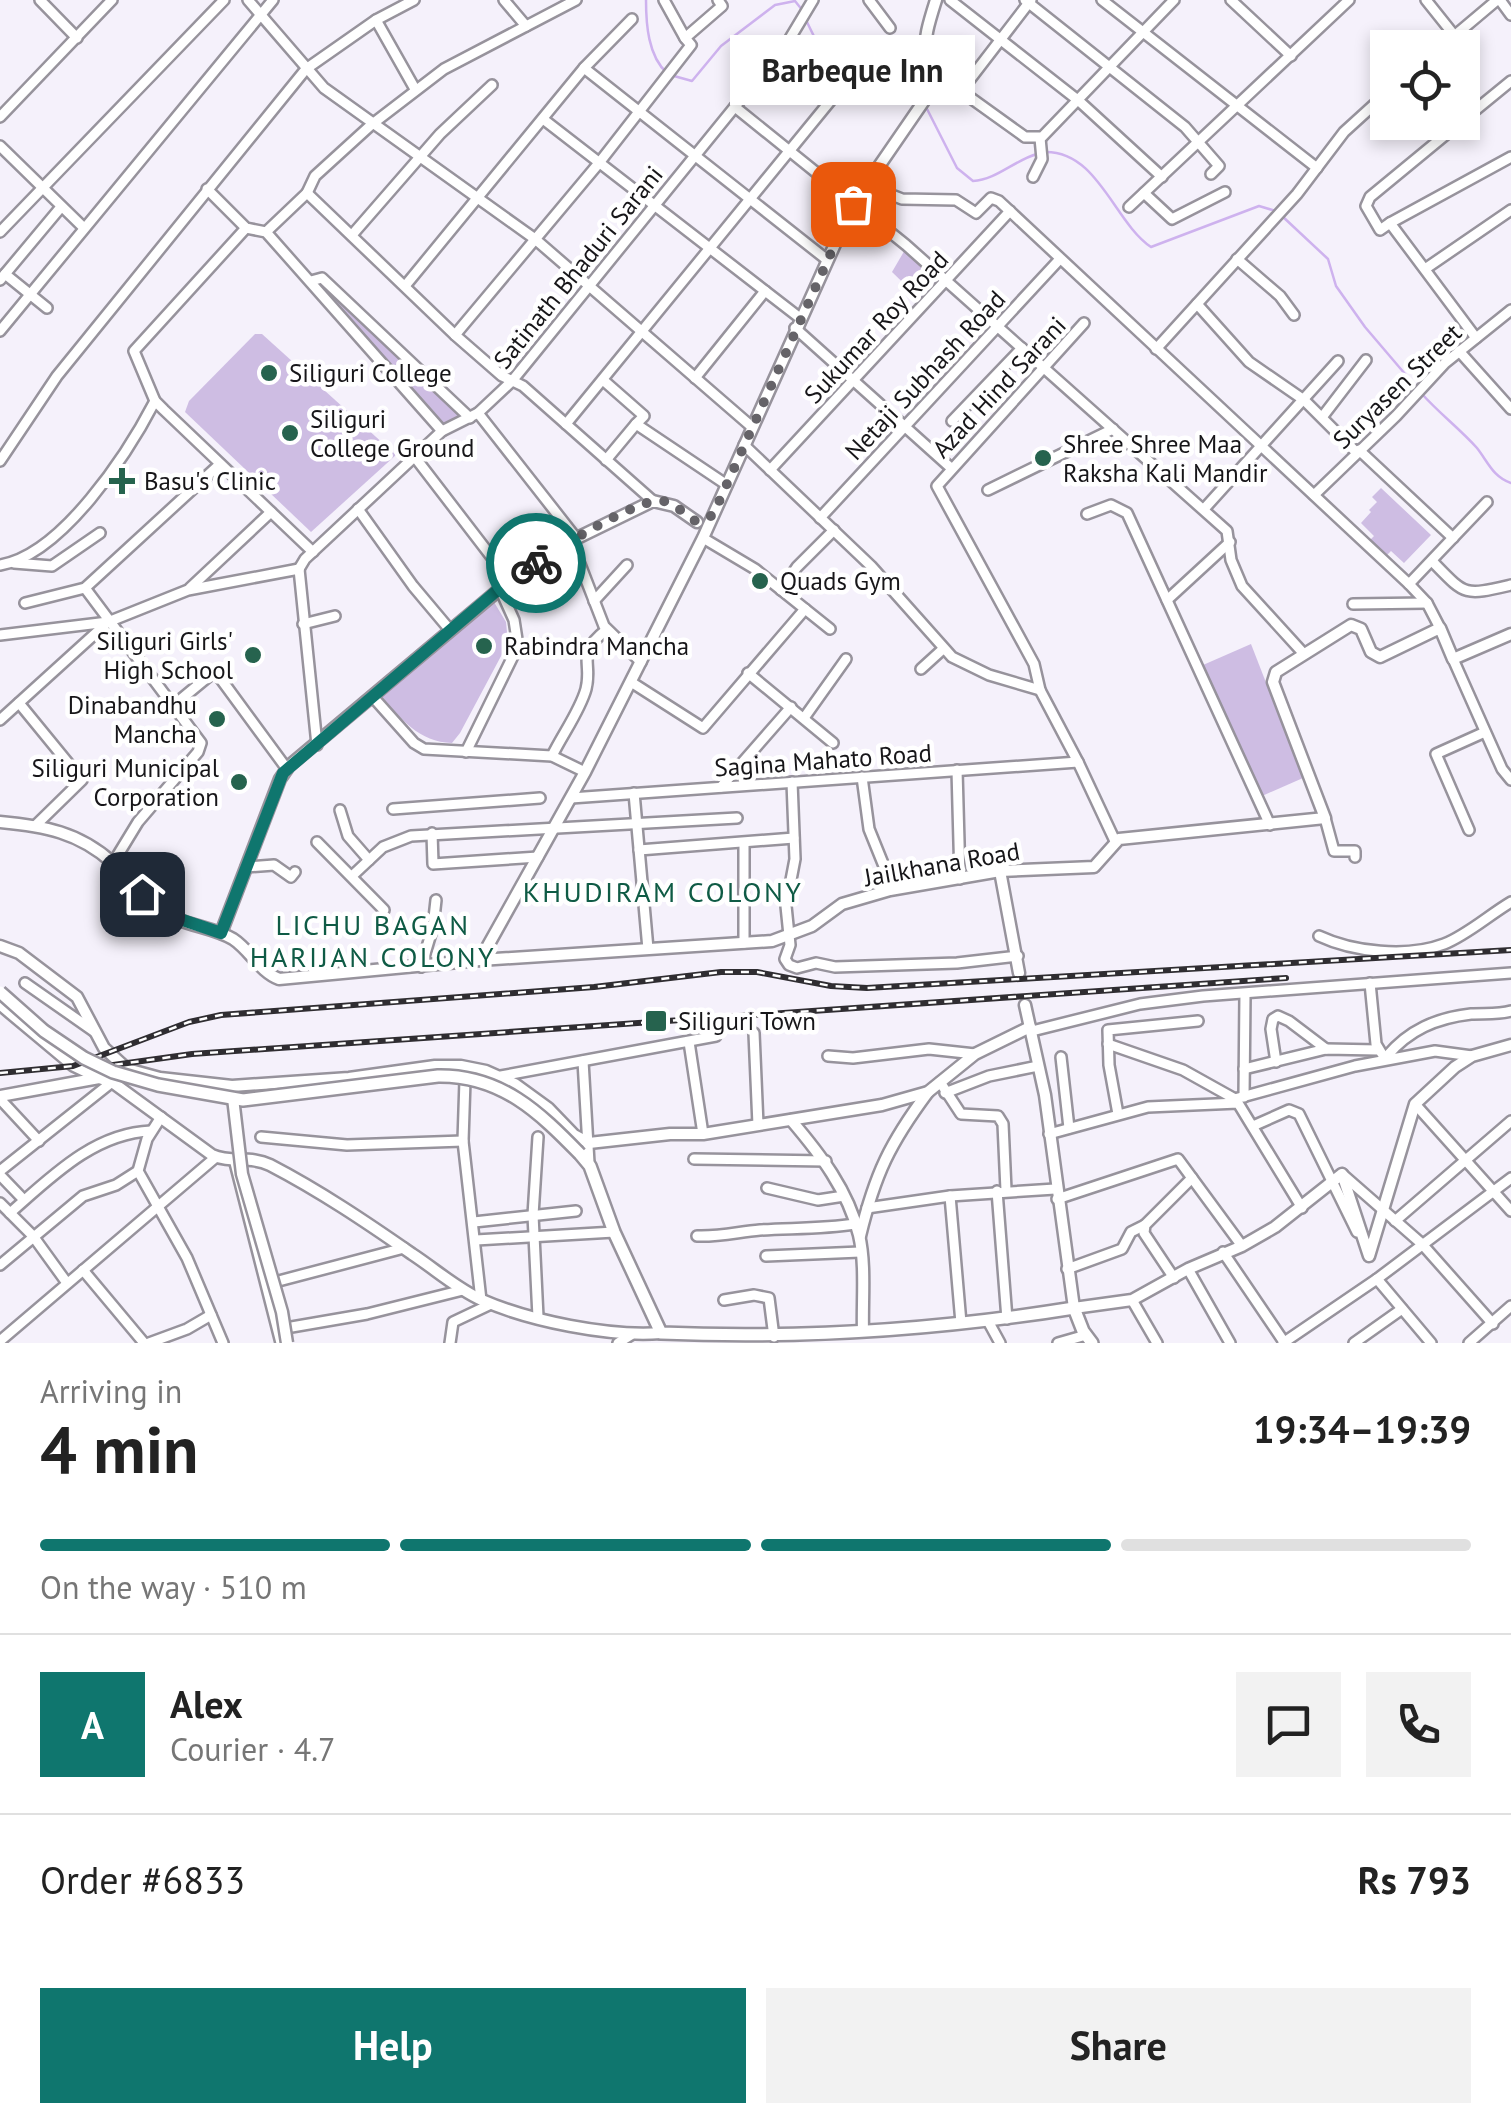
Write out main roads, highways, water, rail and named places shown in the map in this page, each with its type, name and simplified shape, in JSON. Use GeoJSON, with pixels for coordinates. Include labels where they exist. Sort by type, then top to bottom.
{"type":"FeatureCollection","features":[{"type":"Feature","properties":{"kind":"main road"},"geometry":{"type":"LineString","coordinates":[[0,992],[57,1041],[98,1065],[143,1082],[233,1098],[266,1099],[463,1076],[517,1096],[583,1148],[614,1232],[660,1333],[800,1340],[1007,1319],[1074,1308],[1089,1339]]}},
{"type":"Feature","properties":{"kind":"waterway"},"geometry":{"type":"LineString","coordinates":[[646,0],[652,49],[667,73]]}},
{"type":"Feature","properties":{"kind":"waterway"},"geometry":{"type":"LineString","coordinates":[[674,76],[692,81],[721,46],[775,5],[795,1],[803,11]]}},
{"type":"Feature","properties":{"kind":"waterway"},"geometry":{"type":"LineString","coordinates":[[805,18],[826,61],[890,63],[904,72],[921,98]]}},
{"type":"Feature","properties":{"kind":"waterway"},"geometry":{"type":"LineString","coordinates":[[925,105],[957,168],[973,181],[1037,154]]}},
{"type":"Feature","properties":{"kind":"waterway"},"geometry":{"type":"LineString","coordinates":[[1045,152],[1079,163],[1151,247],[1259,206],[1276,211]]}},
{"type":"Feature","properties":{"kind":"waterway"},"geometry":{"type":"LineString","coordinates":[[1282,216],[1328,259],[1336,286],[1417,388]]}},
{"type":"Feature","properties":{"kind":"waterway"},"geometry":{"type":"LineString","coordinates":[[1422,394],[1477,448],[1495,473],[1511,483]]}},
{"type":"Feature","properties":{"kind":"railway"},"geometry":{"type":"LineString","coordinates":[[0,1073],[73,1066],[189,1022],[221,1015],[594,987],[721,972],[757,972],[831,986],[867,988],[1511,950]]}},
{"type":"Feature","properties":{"kind":"railway"},"geometry":{"type":"LineString","coordinates":[[99,1067],[192,1054],[1286,978]]}},
{"type":"Feature","properties":{"kind":"place","name":"Barbeque Inn"},"geometry":{"type":"Point","coordinates":[853,204]}},
{"type":"Feature","properties":{"kind":"place","name":"Siliguri College"},"geometry":{"type":"Point","coordinates":[269,373]}},
{"type":"Feature","properties":{"kind":"place","name":"Siliguri College Ground"},"geometry":{"type":"Point","coordinates":[290,433]}},
{"type":"Feature","properties":{"kind":"place","name":"Shree Shree Maa Raksha Kali Mandir"},"geometry":{"type":"Point","coordinates":[1043,458]}},
{"type":"Feature","properties":{"kind":"place","name":"Basu's Clinic"},"geometry":{"type":"Point","coordinates":[122,481]}},
{"type":"Feature","properties":{"kind":"place","name":"Quads Gym"},"geometry":{"type":"Point","coordinates":[760,581]}},
{"type":"Feature","properties":{"kind":"place","name":"Rabindra Mancha"},"geometry":{"type":"Point","coordinates":[484,646]}},
{"type":"Feature","properties":{"kind":"place","name":"Siliguri Girls' High School"},"geometry":{"type":"Point","coordinates":[253,655]}},
{"type":"Feature","properties":{"kind":"place","name":"Dinabandhu Mancha"},"geometry":{"type":"Point","coordinates":[217,719]}},
{"type":"Feature","properties":{"kind":"place","name":"Siliguri Municipal Corporation"},"geometry":{"type":"Point","coordinates":[239,782]}},
{"type":"Feature","properties":{"kind":"place","name":"Siliguri Town"},"geometry":{"type":"Point","coordinates":[656,1021]}},
{"type":"Feature","properties":{"kind":"district","name":"KHUDIRAM COLONY"},"geometry":{"type":"Point","coordinates":[663,891]}},
{"type":"Feature","properties":{"kind":"district","name":"LICHU BAGAN HARIJAN COLONY"},"geometry":{"type":"Point","coordinates":[373,940]}}]}
